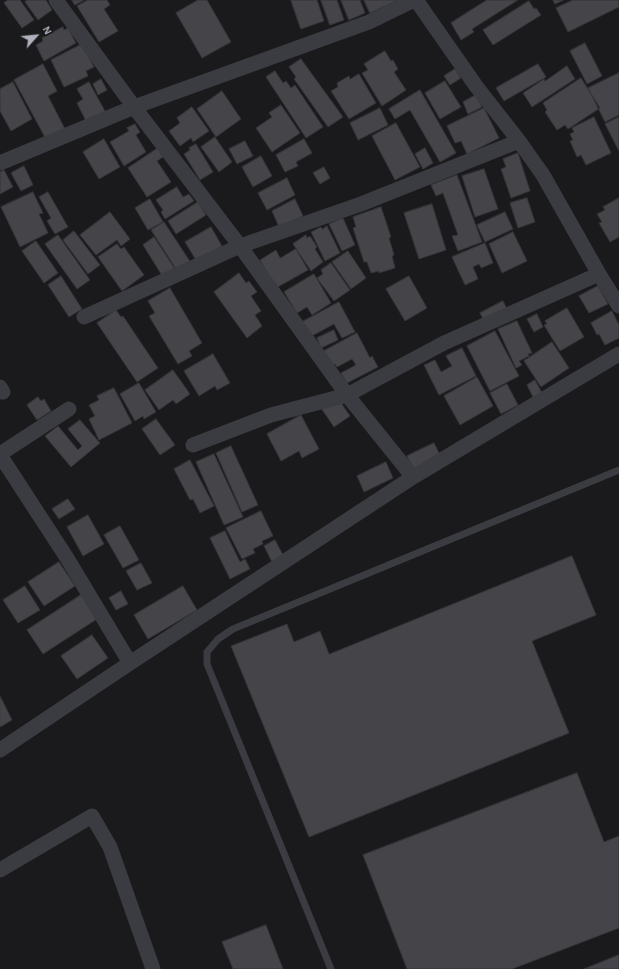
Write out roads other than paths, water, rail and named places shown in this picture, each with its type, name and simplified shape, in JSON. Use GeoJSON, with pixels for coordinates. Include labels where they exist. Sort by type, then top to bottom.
{"type":"FeatureCollection","features":[{"type":"Feature","properties":{"kind":"street"},"geometry":{"type":"LineString","coordinates":[[56,0],[134,107],[240,246],[347,395],[413,477]]}},
{"type":"Feature","properties":{"kind":"street"},"geometry":{"type":"LineString","coordinates":[[0,163],[134,107],[369,22],[415,0],[476,86],[543,174],[599,274],[619,306]]}},
{"type":"Feature","properties":{"kind":"street"},"geometry":{"type":"LineString","coordinates":[[84,317],[240,246],[361,204],[519,141]]}},
{"type":"Feature","properties":{"kind":"street"},"geometry":{"type":"LineString","coordinates":[[192,445],[271,415],[347,395],[444,343],[599,274]]}},
{"type":"Feature","properties":{"kind":"street"},"geometry":{"type":"LineString","coordinates":[[0,750],[413,477],[619,354]]}},
{"type":"Feature","properties":{"kind":"street"},"geometry":{"type":"LineString","coordinates":[[69,409],[0,455],[67,558],[130,663]]}},
{"type":"Feature","properties":{"kind":"street"},"geometry":{"type":"LineString","coordinates":[[0,870],[92,816],[110,847],[153,969]]}},
{"type":"Feature","properties":{"kind":"lane"},"geometry":{"type":"LineString","coordinates":[[331,969],[207,664],[207,652],[218,639],[233,629],[619,470]]}}]}
